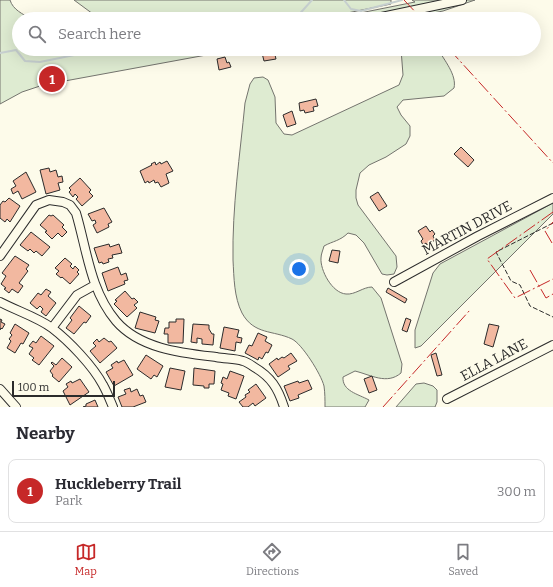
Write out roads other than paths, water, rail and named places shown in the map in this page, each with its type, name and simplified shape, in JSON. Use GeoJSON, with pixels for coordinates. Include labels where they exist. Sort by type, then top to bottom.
{"type":"FeatureCollection","features":[{"type":"Feature","properties":{"kind":"street"},"geometry":{"type":"LineString","coordinates":[[405,12],[462,0]]}},
{"type":"Feature","properties":{"kind":"street","name":"MARTIN DRIVE"},"geometry":{"type":"LineString","coordinates":[[394,282],[478,236],[553,198]]}},
{"type":"Feature","properties":{"kind":"street"},"geometry":{"type":"LineString","coordinates":[[0,256],[36,205],[50,200],[63,202],[70,205],[76,213],[95,285],[116,322],[134,336],[158,348],[244,361],[266,374],[279,392],[284,407]]}},
{"type":"Feature","properties":{"kind":"street"},"geometry":{"type":"LineString","coordinates":[[52,328],[77,295],[95,285]]}},
{"type":"Feature","properties":{"kind":"street"},"geometry":{"type":"LineString","coordinates":[[0,302],[14,310],[35,318],[52,328],[83,357],[103,384],[113,407]]}},
{"type":"Feature","properties":{"kind":"street","name":"ELLA LANE"},"geometry":{"type":"LineString","coordinates":[[447,400],[553,344]]}},
{"type":"Feature","properties":{"kind":"street"},"geometry":{"type":"LineString","coordinates":[[0,389],[16,407]]}},
{"type":"Feature","properties":{"kind":"waterway"},"geometry":{"type":"LineString","coordinates":[[301,12],[312,0]]}},
{"type":"Feature","properties":{"kind":"waterway"},"geometry":{"type":"LineString","coordinates":[[344,0],[351,9],[361,11],[402,0]]}},
{"type":"Feature","properties":{"kind":"waterway"},"geometry":{"type":"LineString","coordinates":[[0,53],[12,51]]}},
{"type":"Feature","properties":{"kind":"waterway"},"geometry":{"type":"LineString","coordinates":[[21,56],[25,61],[40,62],[69,56]]}},
{"type":"Feature","properties":{"kind":"place","name":"Huckleberry Trail"},"geometry":{"type":"Point","coordinates":[52,79]}}]}
